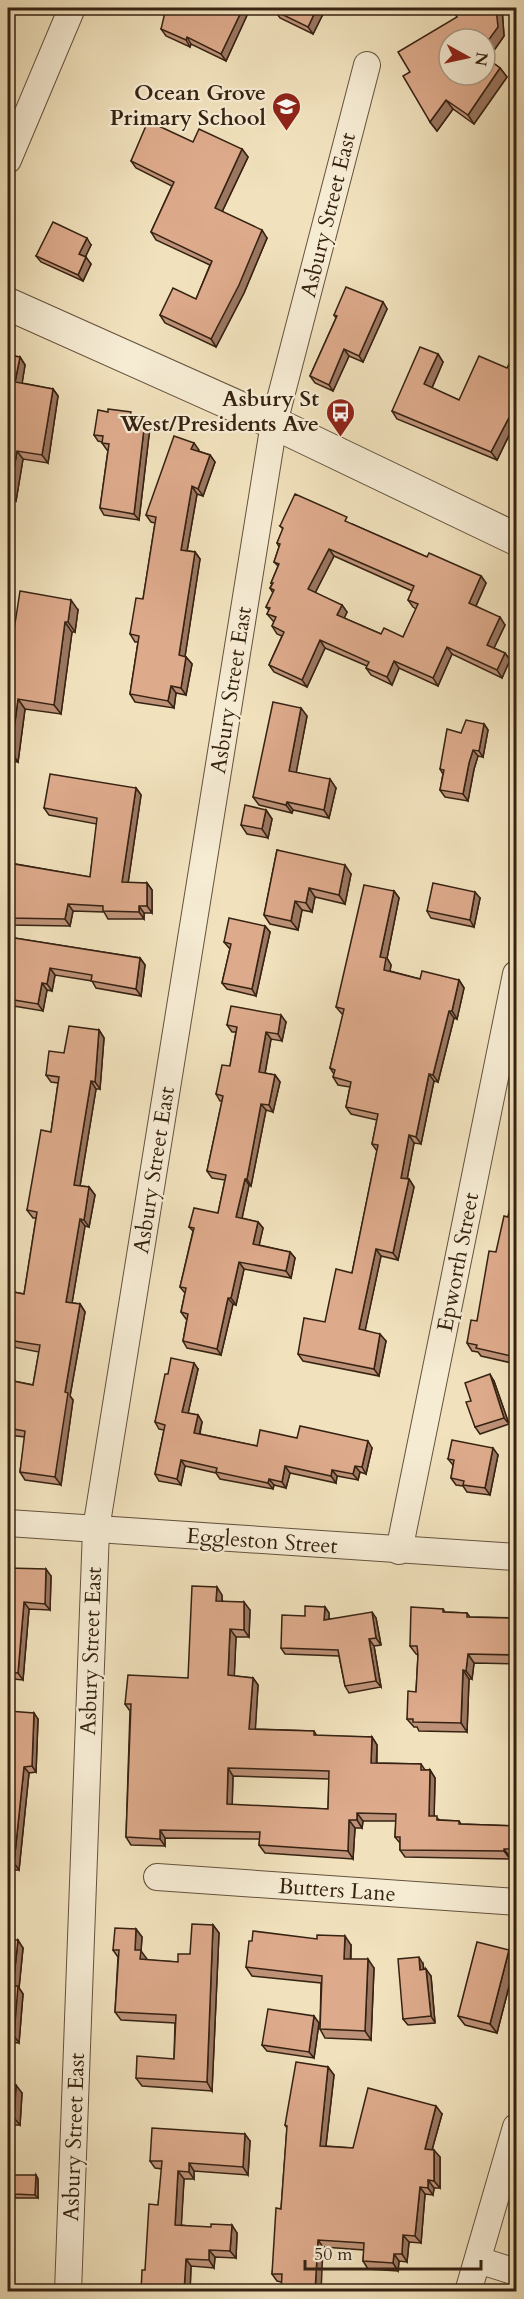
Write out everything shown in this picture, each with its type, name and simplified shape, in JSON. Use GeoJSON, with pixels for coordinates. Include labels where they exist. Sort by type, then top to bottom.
{"type":"FeatureCollection","features":[{"type":"Feature","properties":{"kind":"street"},"geometry":{"type":"LineString","coordinates":[[8,160],[72,8]]}},
{"type":"Feature","properties":{"kind":"street","name":"Asbury Street East"},"geometry":{"type":"LineString","coordinates":[[68,2292],[96,1529],[274,423],[367,65]]}},
{"type":"Feature","properties":{"kind":"street"},"geometry":{"type":"LineString","coordinates":[[8,304],[274,423],[516,539]]}},
{"type":"Feature","properties":{"kind":"street","name":"Epworth Street"},"geometry":{"type":"LineString","coordinates":[[399,1551],[516,974]]}},
{"type":"Feature","properties":{"kind":"street","name":"Eggleston Street"},"geometry":{"type":"LineString","coordinates":[[8,1523],[399,1551],[516,1557]]}},
{"type":"Feature","properties":{"kind":"street","name":"Butters Lane"},"geometry":{"type":"LineString","coordinates":[[157,1877],[516,1902]]}},
{"type":"Feature","properties":{"kind":"street"},"geometry":{"type":"LineString","coordinates":[[468,2292],[516,2127]]}},
{"type":"Feature","properties":{"kind":"street"},"geometry":{"type":"LineString","coordinates":[[478,2260],[516,2272]]}},
{"type":"Feature","properties":{"kind":"building"},"geometry":{"type":"Polygon","coordinates":[[[166,8],[217,10],[218,8],[243,8],[221,54],[187,37],[186,40],[161,29],[166,8]]]}},
{"type":"Feature","properties":{"kind":"building"},"geometry":{"type":"Polygon","coordinates":[[[277,8],[317,8],[308,27],[275,11],[277,8]]]}},
{"type":"Feature","properties":{"kind":"building"},"geometry":{"type":"Polygon","coordinates":[[[452,8],[496,8],[498,27],[440,27],[457,17],[452,8]]]}},
{"type":"Feature","properties":{"kind":"building"},"geometry":{"type":"Polygon","coordinates":[[[437,29],[437,87],[487,87],[468,115],[446,100],[430,122],[403,76],[410,72],[398,52],[437,29]]]}},
{"type":"Feature","properties":{"kind":"building"},"geometry":{"type":"Polygon","coordinates":[[[148,121],[193,142],[199,129],[242,149],[215,208],[262,230],[239,285],[211,339],[160,315],[173,288],[196,299],[212,261],[151,232],[174,182],[131,161],[148,121]]]}},
{"type":"Feature","properties":{"kind":"building"},"geometry":{"type":"Polygon","coordinates":[[[53,222],[87,238],[79,254],[86,257],[78,275],[36,256],[53,222]]]}},
{"type":"Feature","properties":{"kind":"building"},"geometry":{"type":"Polygon","coordinates":[[[346,287],[383,302],[359,356],[344,349],[329,385],[310,376],[337,316],[334,315],[346,287]]]}},
{"type":"Feature","properties":{"kind":"building"},"geometry":{"type":"Polygon","coordinates":[[[420,347],[438,354],[424,384],[459,400],[479,356],[507,368],[509,364],[516,368],[516,412],[513,410],[491,452],[392,411],[420,347]]]}},
{"type":"Feature","properties":{"kind":"building"},"geometry":{"type":"Polygon","coordinates":[[[8,355],[20,357],[15,382],[53,389],[42,455],[17,451],[10,493],[8,492],[8,355]]]}},
{"type":"Feature","properties":{"kind":"building"},"geometry":{"type":"Polygon","coordinates":[[[108,409],[131,412],[130,418],[145,420],[134,514],[100,508],[109,444],[102,443],[103,436],[94,435],[98,410],[108,412],[108,409]]]}},
{"type":"Feature","properties":{"kind":"building"},"geometry":{"type":"Polygon","coordinates":[[[174,436],[194,443],[191,449],[210,455],[198,489],[192,486],[181,550],[195,552],[179,655],[186,657],[181,688],[171,686],[168,701],[130,694],[139,636],[130,634],[136,598],[143,599],[156,517],[146,515],[174,436]]]}},
{"type":"Feature","properties":{"kind":"building"},"geometry":{"type":"Polygon","coordinates":[[[295,494],[347,517],[345,521],[427,557],[429,553],[481,576],[469,603],[500,617],[487,645],[505,653],[497,670],[447,647],[433,678],[394,661],[387,677],[366,668],[369,662],[320,640],[302,680],[269,665],[284,632],[272,626],[276,617],[267,614],[270,608],[266,607],[274,590],[270,588],[279,564],[274,562],[280,544],[277,543],[283,528],[280,526],[295,494]],[[329,549],[308,589],[342,605],[337,615],[381,634],[384,628],[403,637],[418,604],[408,600],[414,586],[329,549]]]}},
{"type":"Feature","properties":{"kind":"building"},"geometry":{"type":"Polygon","coordinates":[[[20,591],[71,600],[68,622],[65,622],[54,705],[18,699],[11,752],[8,752],[8,669],[20,591]]]}},
{"type":"Feature","properties":{"kind":"building"},"geometry":{"type":"Polygon","coordinates":[[[273,702],[301,708],[289,771],[330,779],[324,810],[287,802],[286,805],[253,797],[273,702]]]}},
{"type":"Feature","properties":{"kind":"building"},"geometry":{"type":"Polygon","coordinates":[[[466,720],[484,724],[479,751],[473,750],[463,794],[440,790],[444,770],[440,769],[447,729],[461,733],[466,720]]]}},
{"type":"Feature","properties":{"kind":"building"},"geometry":{"type":"Polygon","coordinates":[[[50,774],[136,788],[122,882],[147,883],[147,906],[139,906],[139,912],[103,911],[103,906],[68,904],[65,919],[8,918],[8,863],[90,877],[97,818],[44,808],[50,774]]]}},
{"type":"Feature","properties":{"kind":"building"},"geometry":{"type":"Polygon","coordinates":[[[245,805],[266,810],[262,829],[241,825],[245,805]]]}},
{"type":"Feature","properties":{"kind":"building"},"geometry":{"type":"Polygon","coordinates":[[[277,850],[345,865],[339,895],[309,888],[306,903],[295,901],[291,921],[264,915],[277,850]]]}},
{"type":"Feature","properties":{"kind":"building"},"geometry":{"type":"Polygon","coordinates":[[[433,883],[475,892],[470,920],[427,911],[433,883]]]}},
{"type":"Feature","properties":{"kind":"building"},"geometry":{"type":"Polygon","coordinates":[[[364,885],[394,891],[380,957],[386,958],[384,970],[420,979],[422,971],[459,980],[433,1075],[429,1074],[416,1137],[409,1135],[401,1178],[409,1179],[393,1253],[376,1249],[359,1329],[380,1334],[374,1369],[298,1354],[304,1318],[325,1322],[336,1269],[352,1273],[378,1145],[372,1144],[378,1114],[346,1107],[351,1082],[333,1077],[335,1070],[330,1068],[344,1009],[336,1007],[364,885]]]}},
{"type":"Feature","properties":{"kind":"building"},"geometry":{"type":"Polygon","coordinates":[[[229,918],[265,926],[252,989],[222,983],[231,944],[224,942],[229,918]]]}},
{"type":"Feature","properties":{"kind":"building"},"geometry":{"type":"Polygon","coordinates":[[[8,937],[140,958],[136,989],[91,981],[92,975],[50,968],[47,984],[42,983],[38,1004],[8,999],[8,937]]]}},
{"type":"Feature","properties":{"kind":"building"},"geometry":{"type":"Polygon","coordinates":[[[231,1006],[281,1015],[278,1034],[266,1032],[259,1072],[275,1075],[269,1105],[261,1104],[247,1179],[245,1179],[236,1217],[258,1222],[253,1244],[290,1252],[286,1271],[239,1262],[231,1298],[228,1298],[217,1349],[183,1341],[188,1314],[181,1312],[186,1288],[180,1287],[194,1228],[189,1227],[194,1208],[218,1213],[226,1175],[207,1171],[223,1096],[216,1094],[222,1065],[230,1066],[237,1027],[227,1025],[231,1006]]]}},
{"type":"Feature","properties":{"kind":"building"},"geometry":{"type":"Polygon","coordinates":[[[69,1026],[99,1030],[95,1082],[91,1081],[74,1185],[89,1187],[84,1220],[80,1219],[66,1302],[80,1304],[65,1392],[68,1393],[55,1477],[20,1472],[25,1431],[8,1428],[8,1380],[33,1385],[40,1345],[8,1340],[8,1291],[24,1294],[37,1212],[27,1210],[41,1130],[51,1132],[59,1077],[46,1075],[49,1051],[64,1053],[69,1026]]]}},
{"type":"Feature","properties":{"kind":"building"},"geometry":{"type":"Polygon","coordinates":[[[512,1197],[516,1198],[516,1357],[476,1348],[477,1345],[467,1343],[471,1320],[477,1321],[489,1251],[496,1252],[504,1216],[508,1217],[512,1197]]]}},
{"type":"Feature","properties":{"kind":"building"},"geometry":{"type":"Polygon","coordinates":[[[171,1358],[194,1363],[182,1412],[198,1415],[194,1433],[257,1446],[260,1430],[297,1438],[300,1426],[368,1441],[362,1467],[355,1466],[353,1474],[332,1470],[331,1476],[285,1466],[282,1482],[269,1479],[268,1483],[216,1472],[217,1468],[181,1460],[177,1479],[155,1474],[165,1425],[155,1422],[165,1374],[168,1374],[171,1358]]]}},
{"type":"Feature","properties":{"kind":"building"},"geometry":{"type":"Polygon","coordinates":[[[490,1374],[504,1418],[475,1427],[466,1402],[471,1401],[465,1383],[490,1374]]]}},
{"type":"Feature","properties":{"kind":"building"},"geometry":{"type":"Polygon","coordinates":[[[452,1440],[493,1448],[485,1488],[463,1485],[464,1481],[451,1478],[454,1460],[448,1459],[452,1440]]]}},
{"type":"Feature","properties":{"kind":"building"},"geometry":{"type":"Polygon","coordinates":[[[8,1568],[46,1569],[45,1604],[24,1602],[18,1673],[8,1672],[8,1568]]]}},
{"type":"Feature","properties":{"kind":"building"},"geometry":{"type":"Polygon","coordinates":[[[192,1586],[217,1587],[216,1601],[244,1602],[244,1630],[230,1629],[228,1675],[253,1678],[249,1729],[314,1731],[314,1735],[372,1737],[371,1763],[421,1764],[421,1770],[430,1770],[429,1816],[437,1816],[437,1820],[459,1821],[459,1824],[515,1826],[516,1849],[504,1849],[504,1851],[400,1850],[400,1837],[395,1837],[396,1814],[357,1813],[357,1820],[349,1820],[348,1851],[259,1845],[260,1832],[160,1830],[160,1839],[126,1837],[131,1704],[125,1704],[128,1675],[188,1678],[192,1586]],[[228,1768],[227,1804],[328,1809],[329,1771],[228,1768]]]}},
{"type":"Feature","properties":{"kind":"building"},"geometry":{"type":"Polygon","coordinates":[[[305,1606],[325,1607],[324,1620],[372,1612],[376,1638],[369,1639],[376,1681],[345,1686],[338,1650],[281,1648],[282,1615],[305,1616],[305,1606]]]}},
{"type":"Feature","properties":{"kind":"building"},"geometry":{"type":"Polygon","coordinates":[[[411,1607],[467,1613],[467,1617],[516,1618],[516,1655],[468,1654],[466,1671],[463,1670],[461,1723],[413,1722],[413,1719],[407,1719],[408,1691],[416,1692],[418,1655],[417,1646],[410,1646],[411,1607]]]}},
{"type":"Feature","properties":{"kind":"building"},"geometry":{"type":"Polygon","coordinates":[[[8,1711],[34,1713],[32,1766],[24,1767],[14,1863],[8,1863],[8,1711]]]}},
{"type":"Feature","properties":{"kind":"building"},"geometry":{"type":"Polygon","coordinates":[[[192,1924],[213,1925],[207,2082],[136,2078],[137,2056],[174,2059],[176,2015],[115,2012],[119,1950],[113,1950],[115,1928],[136,1929],[135,1950],[141,1950],[140,1959],[178,1962],[178,1954],[190,1954],[192,1924]]]}},
{"type":"Feature","properties":{"kind":"building"},"geometry":{"type":"Polygon","coordinates":[[[253,1931],[317,1939],[317,1935],[345,1936],[344,1959],[368,1959],[365,2031],[320,2029],[322,1976],[246,1967],[249,1941],[252,1941],[253,1931]]]}},
{"type":"Feature","properties":{"kind":"building"},"geometry":{"type":"Polygon","coordinates":[[[8,1940],[18,1940],[13,1986],[18,1986],[14,2036],[8,2035],[8,1940]]]}},
{"type":"Feature","properties":{"kind":"building"},"geometry":{"type":"Polygon","coordinates":[[[477,1942],[509,1950],[490,2024],[458,2016],[477,1942]]]}},
{"type":"Feature","properties":{"kind":"building"},"geometry":{"type":"Polygon","coordinates":[[[419,1957],[420,1970],[426,1969],[431,2016],[403,2019],[398,1959],[419,1957]]]}},
{"type":"Feature","properties":{"kind":"building"},"geometry":{"type":"Polygon","coordinates":[[[268,2009],[314,2016],[309,2052],[262,2045],[268,2009]]]}},
{"type":"Feature","properties":{"kind":"building"},"geometry":{"type":"Polygon","coordinates":[[[296,2062],[328,2067],[320,2146],[353,2148],[368,2088],[436,2106],[425,2149],[434,2150],[434,2181],[428,2180],[428,2188],[420,2187],[415,2236],[403,2235],[402,2254],[394,2254],[393,2263],[363,2261],[364,2243],[318,2240],[315,2292],[281,2292],[282,2274],[272,2274],[276,2208],[281,2209],[287,2126],[285,2125],[296,2062]]]}},
{"type":"Feature","properties":{"kind":"building"},"geometry":{"type":"Polygon","coordinates":[[[8,2085],[16,2085],[14,2118],[8,2117],[8,2085]]]}},
{"type":"Feature","properties":{"kind":"building"},"geometry":{"type":"Polygon","coordinates":[[[152,2128],[245,2134],[243,2167],[189,2163],[189,2172],[178,2171],[175,2225],[211,2227],[211,2224],[232,2225],[230,2251],[209,2250],[209,2260],[186,2259],[184,2292],[141,2292],[142,2270],[145,2270],[149,2204],[158,2205],[162,2161],[150,2161],[152,2128]]]}},
{"type":"Feature","properties":{"kind":"building"},"geometry":{"type":"Polygon","coordinates":[[[14,2175],[36,2175],[35,2195],[14,2194],[14,2175]]]}},
{"type":"Feature","properties":{"kind":"place","name":"Ocean Grove Primary School"},"geometry":{"type":"Point","coordinates":[287,132]}},
{"type":"Feature","properties":{"kind":"place","name":"Asbury St West/Presidents Ave"},"geometry":{"type":"Point","coordinates":[340,438]}}]}
